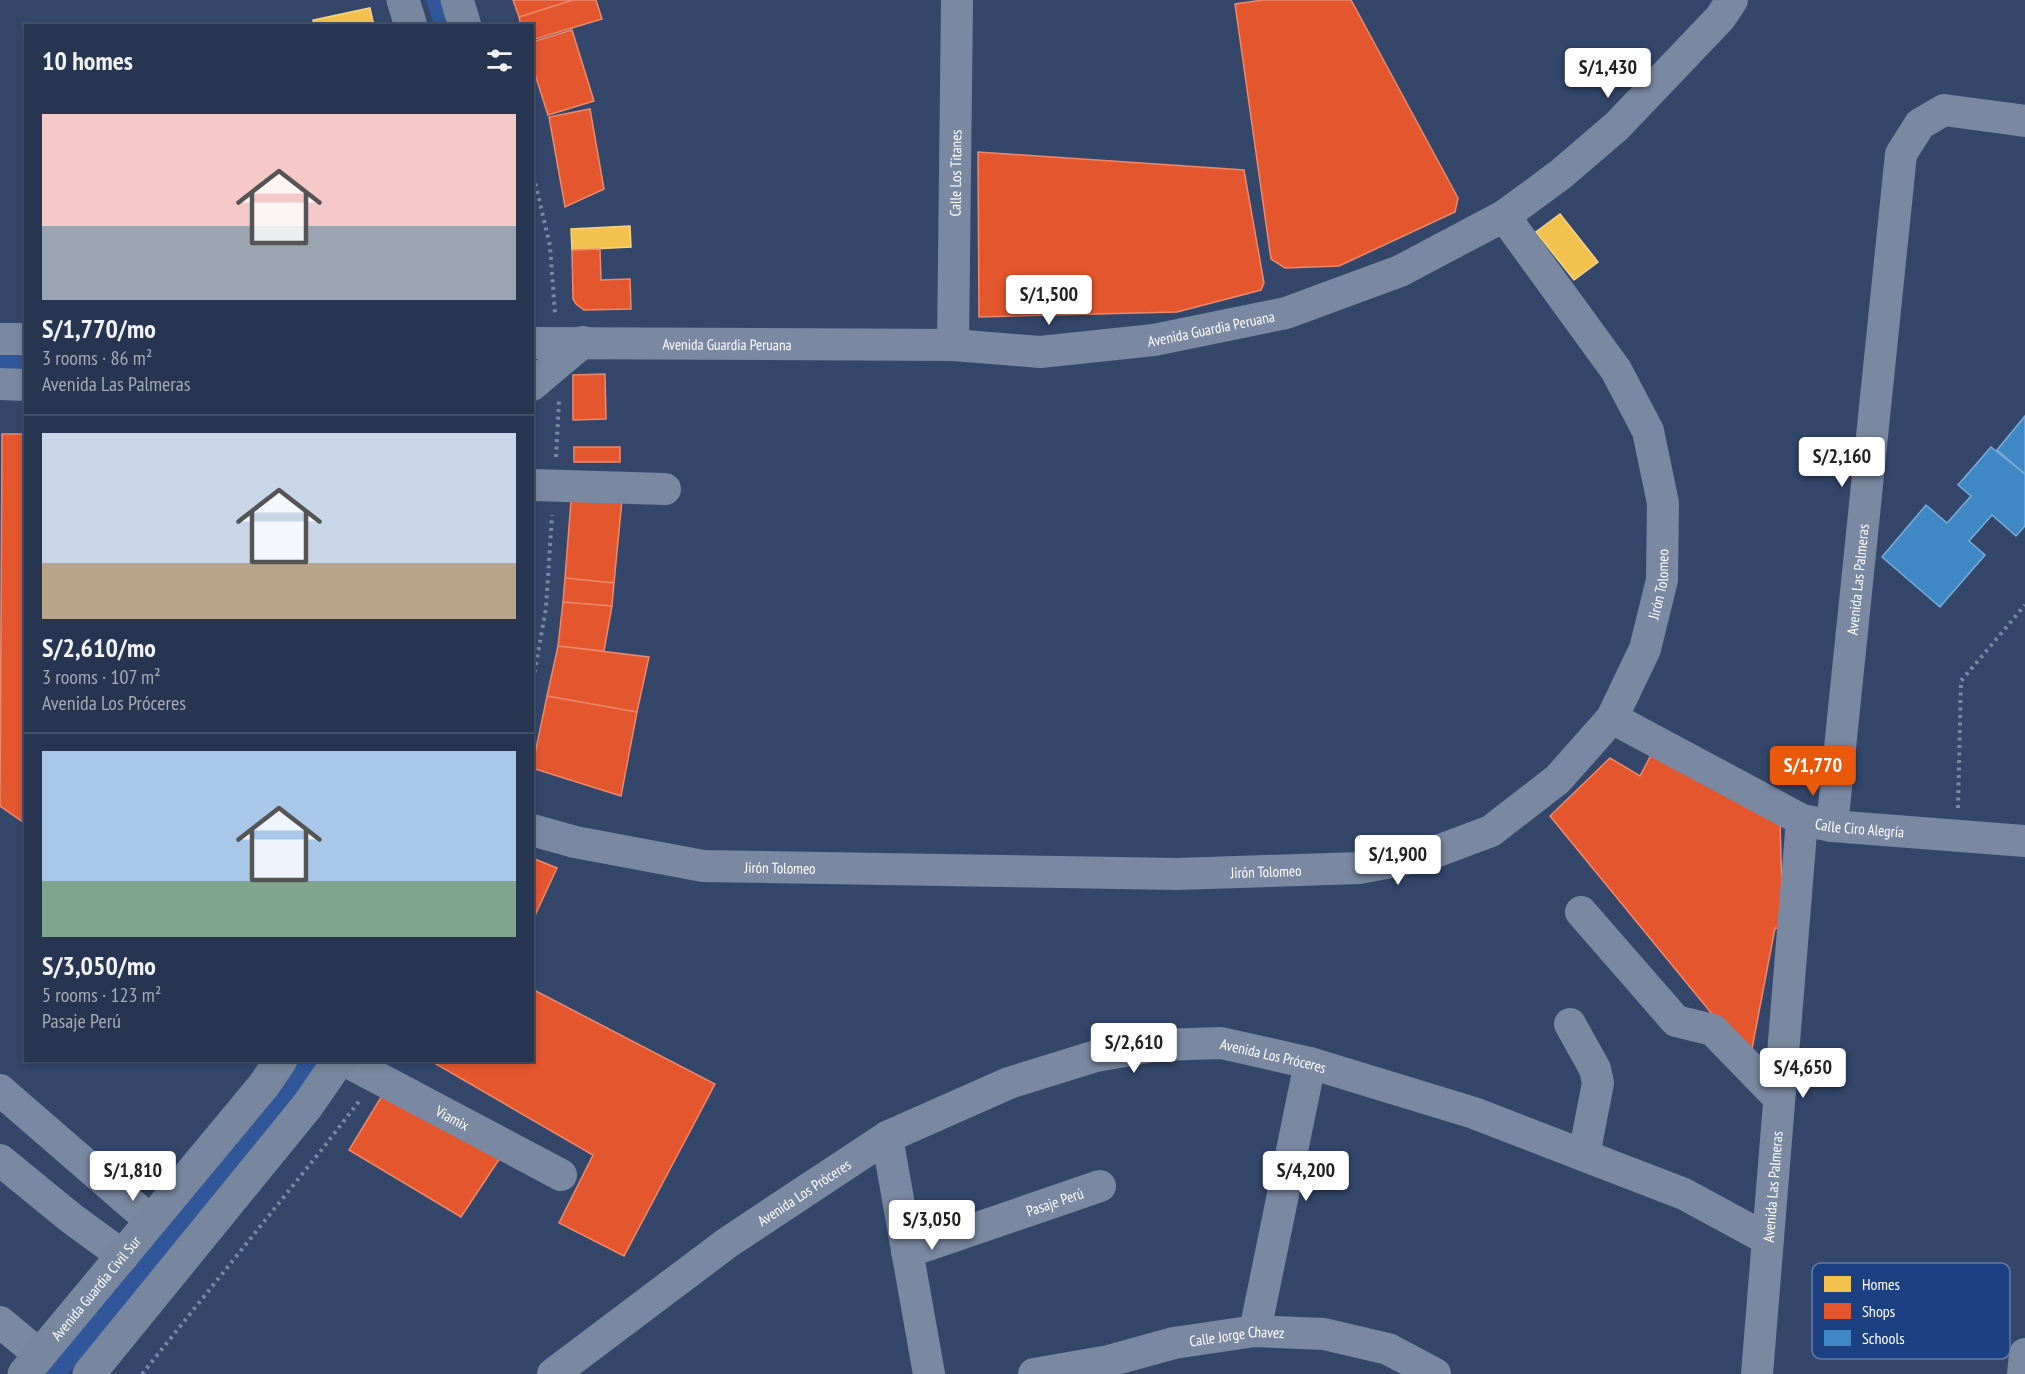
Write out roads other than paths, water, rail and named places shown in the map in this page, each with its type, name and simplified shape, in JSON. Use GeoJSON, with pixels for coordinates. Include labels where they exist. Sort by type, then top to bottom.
{"type":"FeatureCollection","features":[{"type":"Feature","properties":{"kind":"main road"},"geometry":{"type":"LineString","coordinates":[[403,0],[410,24]]}},
{"type":"Feature","properties":{"kind":"main road"},"geometry":{"type":"LineString","coordinates":[[457,0],[464,24]]}},
{"type":"Feature","properties":{"kind":"main road","name":"Avenida Guardia Civil Sur"},"geometry":{"type":"LineString","coordinates":[[32,1365],[264,1085],[280,1062]]}},
{"type":"Feature","properties":{"kind":"main road"},"geometry":{"type":"LineString","coordinates":[[89,1374],[308,1106],[338,1062]]}},
{"type":"Feature","properties":{"kind":"street","name":"Calle Los Titanes"},"geometry":{"type":"LineString","coordinates":[[953,345],[957,0]]}},
{"type":"Feature","properties":{"kind":"street","name":"Avenida Guardia Peruana"},"geometry":{"type":"LineString","coordinates":[[557,348],[953,345],[1040,352],[1154,340],[1286,313],[1400,271],[1504,216],[1561,174],[1617,126],[1720,18],[1732,0]]}},
{"type":"Feature","properties":{"kind":"street","name":"Avenida Las Palmeras"},"geometry":{"type":"LineString","coordinates":[[1832,826],[1901,154],[1920,124],[1944,110],[2025,121]]}},
{"type":"Feature","properties":{"kind":"street","name":"Jirón Tolomeo"},"geometry":{"type":"LineString","coordinates":[[534,831],[575,842],[703,866],[1177,874],[1359,868],[1427,855],[1491,831],[1557,779],[1612,718],[1645,649],[1662,580],[1664,503],[1648,431],[1616,369],[1504,216]]}},
{"type":"Feature","properties":{"kind":"street"},"geometry":{"type":"LineString","coordinates":[[0,339],[24,339]]}},
{"type":"Feature","properties":{"kind":"street"},"geometry":{"type":"LineString","coordinates":[[534,382],[557,348]]}},
{"type":"Feature","properties":{"kind":"street"},"geometry":{"type":"LineString","coordinates":[[0,384],[24,385]]}},
{"type":"Feature","properties":{"kind":"street"},"geometry":{"type":"LineString","coordinates":[[543,485],[665,489]]}},
{"type":"Feature","properties":{"kind":"street","name":"Calle Ciro Alegría"},"geometry":{"type":"LineString","coordinates":[[1612,718],[1802,820],[1832,826],[2025,841]]}},
{"type":"Feature","properties":{"kind":"street","name":"Avenida Las Palmeras"},"geometry":{"type":"LineString","coordinates":[[1757,1374],[1802,820]]}},
{"type":"Feature","properties":{"kind":"street"},"geometry":{"type":"LineString","coordinates":[[1581,912],[1676,1021],[1713,1030],[1779,1098]]}},
{"type":"Feature","properties":{"kind":"street"},"geometry":{"type":"LineString","coordinates":[[1570,1024],[1595,1069],[1598,1083],[1584,1155]]}},
{"type":"Feature","properties":{"kind":"street","name":"Avenida Los Próceres"},"geometry":{"type":"LineString","coordinates":[[553,1374],[727,1243],[887,1137],[1010,1083],[1096,1056],[1159,1045],[1221,1043],[1310,1063],[1474,1113],[1684,1194],[1767,1239]]}},
{"type":"Feature","properties":{"kind":"street","name":"Viamix"},"geometry":{"type":"LineString","coordinates":[[348,1062],[561,1175]]}},
{"type":"Feature","properties":{"kind":"street"},"geometry":{"type":"LineString","coordinates":[[1255,1331],[1310,1063]]}},
{"type":"Feature","properties":{"kind":"street"},"geometry":{"type":"LineString","coordinates":[[0,1090],[151,1221]]}},
{"type":"Feature","properties":{"kind":"street"},"geometry":{"type":"LineString","coordinates":[[887,1137],[929,1374]]}},
{"type":"Feature","properties":{"kind":"street"},"geometry":{"type":"LineString","coordinates":[[0,1160],[71,1218],[123,1256]]}},
{"type":"Feature","properties":{"kind":"street","name":"Pasaje Perú"},"geometry":{"type":"LineString","coordinates":[[907,1252],[1100,1186]]}},
{"type":"Feature","properties":{"kind":"street"},"geometry":{"type":"LineString","coordinates":[[0,1322],[32,1365]]}},
{"type":"Feature","properties":{"kind":"street","name":"Calle Jorge Chavez"},"geometry":{"type":"LineString","coordinates":[[1035,1374],[1109,1361],[1174,1343],[1255,1331],[1324,1334],[1388,1349],[1435,1374]]}},
{"type":"Feature","properties":{"kind":"street"},"geometry":{"type":"LineString","coordinates":[[2024,1374],[2025,1354]]}}]}
